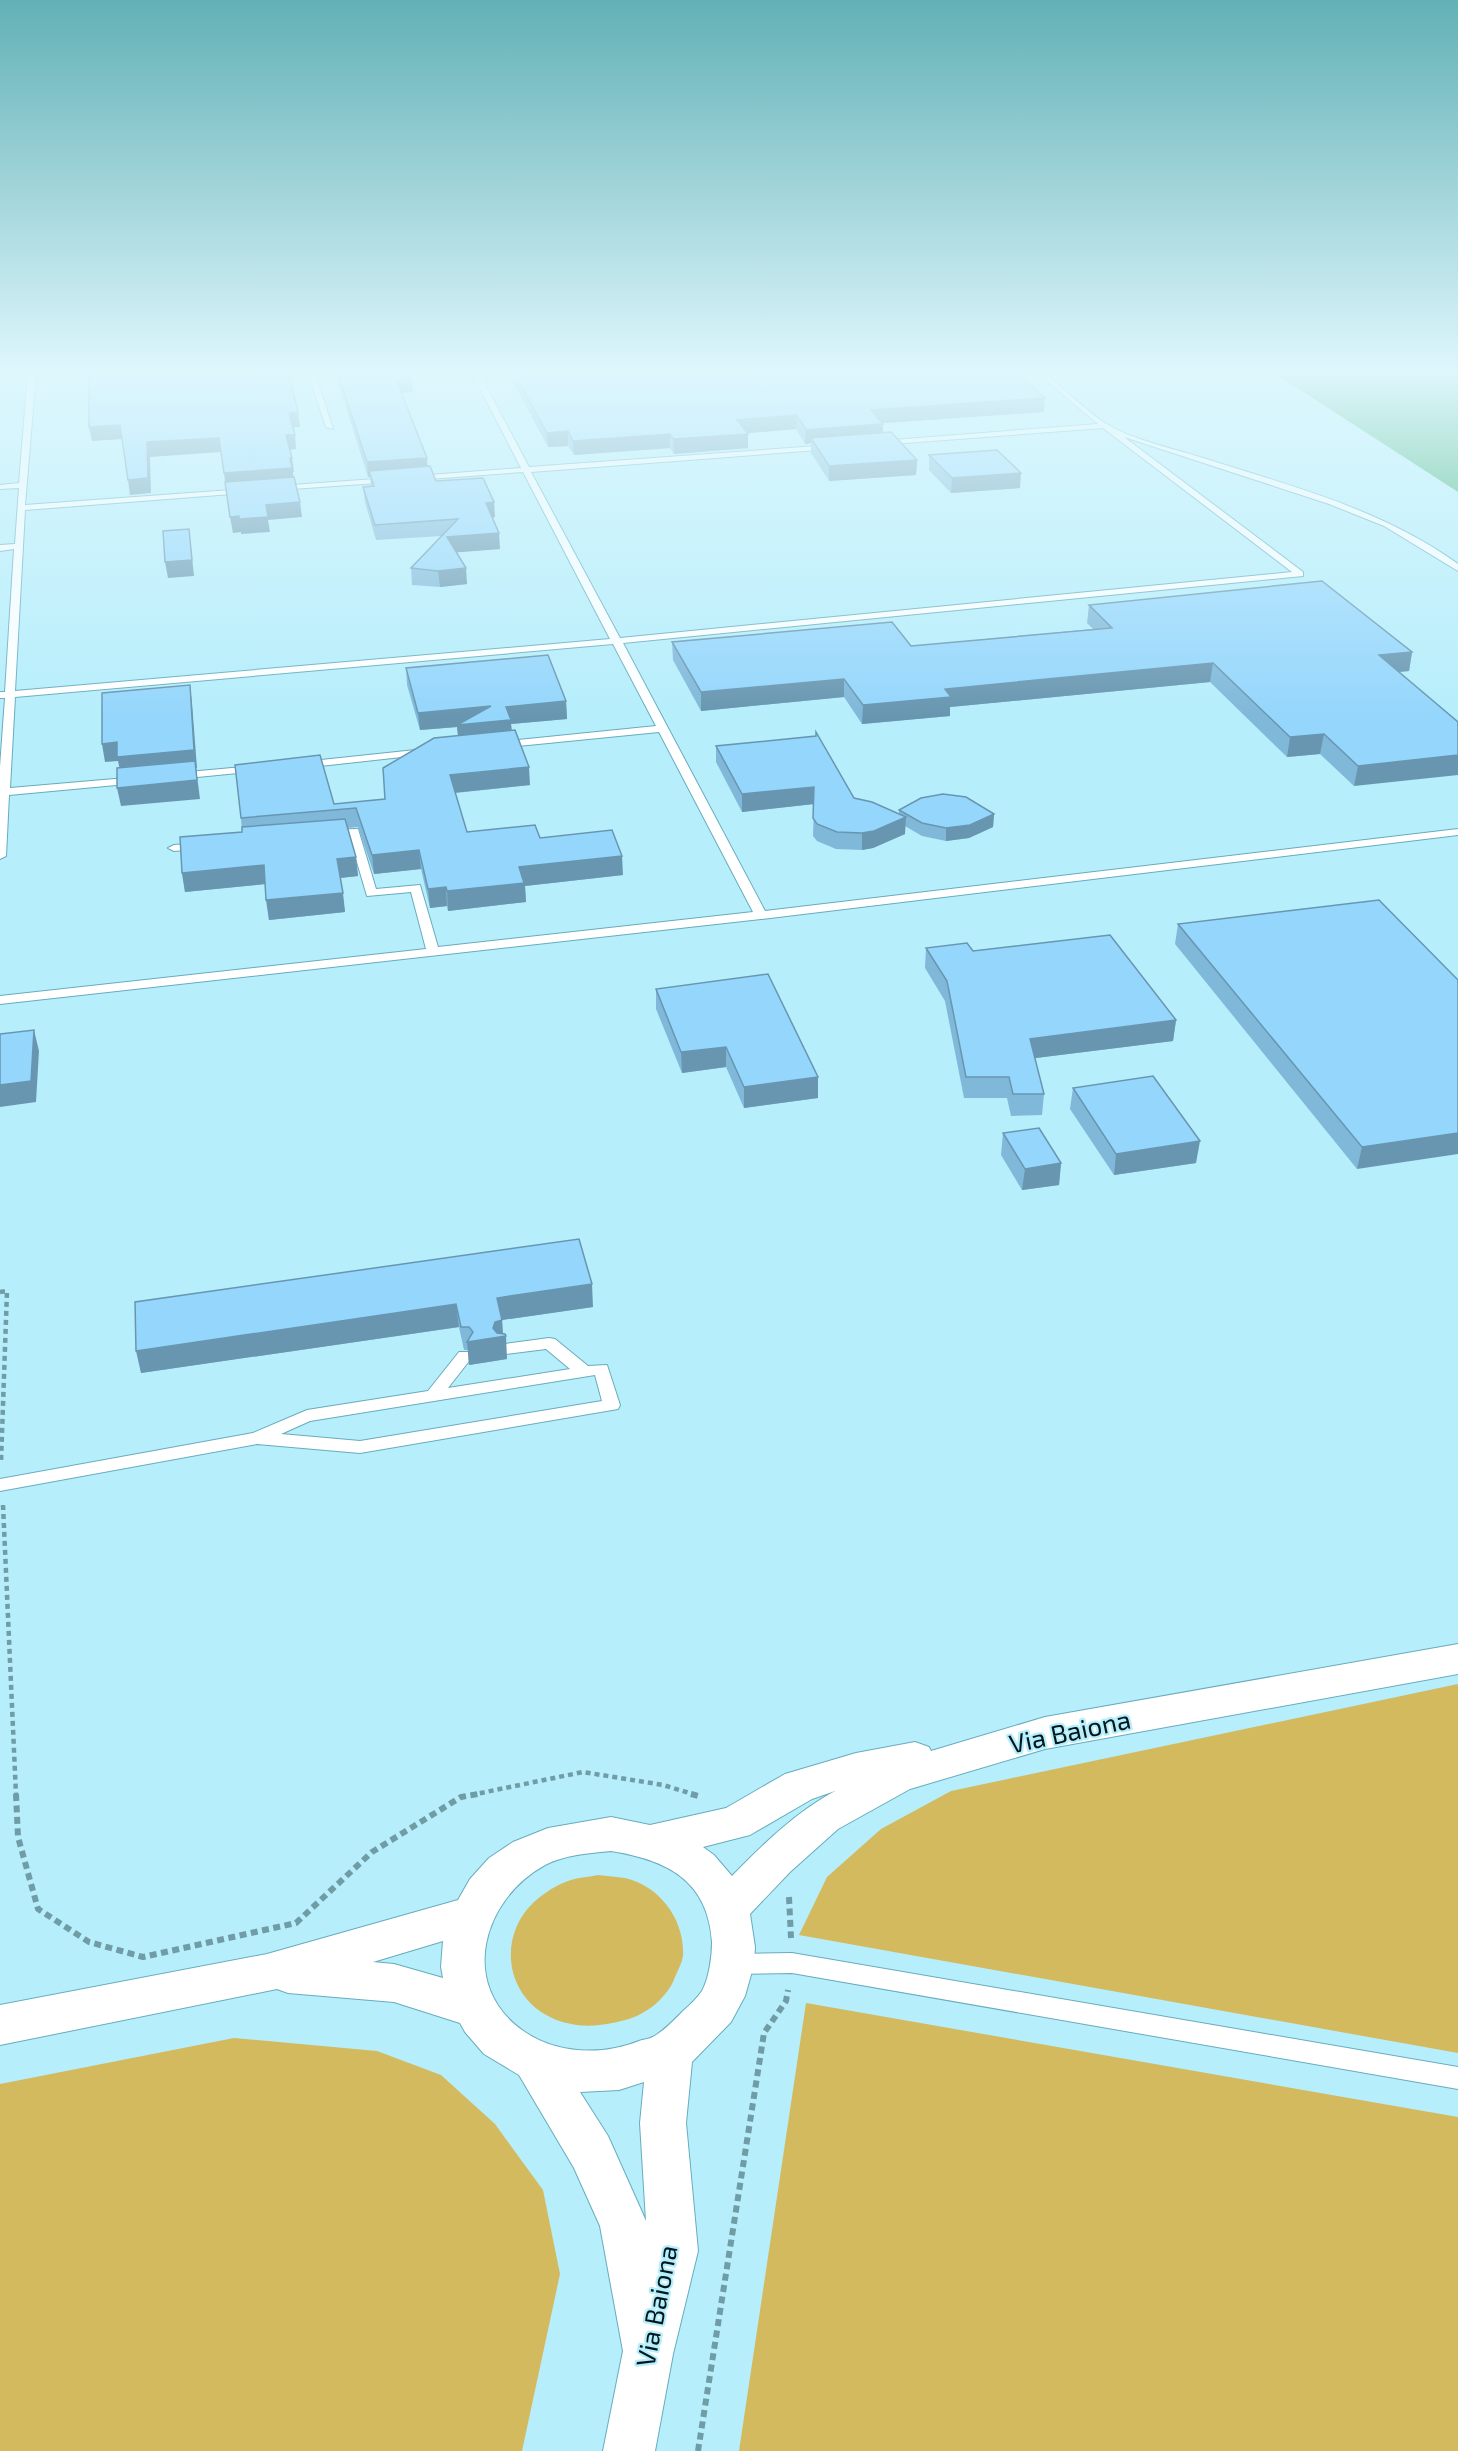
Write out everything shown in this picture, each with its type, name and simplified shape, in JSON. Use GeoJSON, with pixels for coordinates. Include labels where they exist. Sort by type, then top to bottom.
{"type":"FeatureCollection","features":[{"type":"Feature","properties":{"kind":"street","name":"Via Baiona"},"geometry":{"type":"LineString","coordinates":[[728,1908],[775,1860],[824,1817],[898,1777],[1045,1733],[1458,1659]]}},
{"type":"Feature","properties":{"kind":"street"},"geometry":{"type":"LineString","coordinates":[[653,1841],[735,1823],[799,1786],[856,1769],[1045,1733]]}},
{"type":"Feature","properties":{"kind":"street"},"geometry":{"type":"LineString","coordinates":[[611,1834],[653,1841],[684,1857],[710,1879],[728,1908],[735,1935],[734,1964],[720,2003],[670,2052],[616,2070],[575,2072],[535,2061],[510,2048],[489,2030],[473,2007],[463,1978],[462,1946],[471,1915],[493,1881],[527,1855],[567,1839],[611,1834]]}},
{"type":"Feature","properties":{"kind":"street"},"geometry":{"type":"LineString","coordinates":[[0,2025],[267,1973],[471,1915]]}},
{"type":"Feature","properties":{"kind":"street"},"geometry":{"type":"LineString","coordinates":[[267,1973],[394,1983],[473,2007]]}},
{"type":"Feature","properties":{"kind":"street","name":"Via Baiona"},"geometry":{"type":"LineString","coordinates":[[629,2451],[648,2354],[673,2251],[663,2122],[670,2052]]}},
{"type":"Feature","properties":{"kind":"street"},"geometry":{"type":"LineString","coordinates":[[535,2061],[591,2152],[624,2225],[648,2354]]}},
{"type":"Feature","properties":{"kind":"lane"},"geometry":{"type":"LineString","coordinates":[[0,856],[4,792],[5,695],[24,487]]}},
{"type":"Feature","properties":{"kind":"lane"},"geometry":{"type":"LineString","coordinates":[[268,489],[289,487]]}},
{"type":"Feature","properties":{"kind":"lane"},"geometry":{"type":"LineString","coordinates":[[537,487],[761,915]]}},
{"type":"Feature","properties":{"kind":"lane"},"geometry":{"type":"LineString","coordinates":[[5,695],[618,640],[1300,574],[1186,487]]}},
{"type":"Feature","properties":{"kind":"lane"},"geometry":{"type":"LineString","coordinates":[[1286,487],[1332,502],[1387,524],[1433,550],[1458,568]]}},
{"type":"Feature","properties":{"kind":"lane"},"geometry":{"type":"LineString","coordinates":[[21,508],[256,490]]}},
{"type":"Feature","properties":{"kind":"lane"},"geometry":{"type":"LineString","coordinates":[[0,548],[18,546]]}},
{"type":"Feature","properties":{"kind":"lane"},"geometry":{"type":"LineString","coordinates":[[487,746],[663,728]]}},
{"type":"Feature","properties":{"kind":"lane"},"geometry":{"type":"LineString","coordinates":[[287,766],[440,751]]}},
{"type":"Feature","properties":{"kind":"lane"},"geometry":{"type":"LineString","coordinates":[[169,777],[264,768]]}},
{"type":"Feature","properties":{"kind":"lane"},"geometry":{"type":"LineString","coordinates":[[4,792],[146,779]]}},
{"type":"Feature","properties":{"kind":"lane"},"geometry":{"type":"LineString","coordinates":[[320,834],[354,831],[371,894],[416,888],[433,952]]}},
{"type":"Feature","properties":{"kind":"lane"},"geometry":{"type":"LineString","coordinates":[[0,1000],[761,915],[1458,831]]}},
{"type":"Feature","properties":{"kind":"lane"},"geometry":{"type":"LineString","coordinates":[[174,848],[219,844]]}},
{"type":"Feature","properties":{"kind":"lane"},"geometry":{"type":"LineString","coordinates":[[505,1349],[549,1343],[585,1372]]}},
{"type":"Feature","properties":{"kind":"lane"},"geometry":{"type":"LineString","coordinates":[[433,1396],[465,1356]]}},
{"type":"Feature","properties":{"kind":"lane"},"geometry":{"type":"LineString","coordinates":[[1,1484],[257,1438],[307,1416],[601,1369],[612,1406],[360,1447],[257,1438]]}},
{"type":"Feature","properties":{"kind":"lane"},"geometry":{"type":"LineString","coordinates":[[734,1964],[792,1963],[1458,2078]]}},
{"type":"Feature","properties":{"kind":"path"},"geometry":{"type":"LineString","coordinates":[[0,1293],[7,1292],[1,1484],[18,1837],[38,1910],[89,1942],[142,1957],[296,1923],[372,1852],[460,1797],[583,1772],[663,1785],[699,1794],[735,1823]]}},
{"type":"Feature","properties":{"kind":"path"},"geometry":{"type":"LineString","coordinates":[[698,2451],[764,2033],[786,2001],[792,1963],[789,1898],[775,1860]]}},
{"type":"Feature","properties":{"kind":"shaded area"},"geometry":{"type":"Polygon","coordinates":[[[1458,1684],[1458,2053],[799,1935],[827,1877],[881,1829],[951,1791],[1458,1684]]]}},
{"type":"Feature","properties":{"kind":"shaded area"},"geometry":{"type":"Polygon","coordinates":[[[598,1875],[638,1882],[659,1897],[668,1906],[680,1930],[683,1956],[672,1984],[662,1998],[641,2014],[607,2024],[588,2026],[568,2024],[550,2017],[523,1995],[516,1980],[511,1948],[522,1917],[537,1899],[566,1882],[598,1875]]]}},
{"type":"Feature","properties":{"kind":"shaded area"},"geometry":{"type":"Polygon","coordinates":[[[806,2003],[1458,2117],[1458,2451],[739,2451],[806,2003]]]}},
{"type":"Feature","properties":{"kind":"shaded area"},"geometry":{"type":"Polygon","coordinates":[[[234,2038],[377,2051],[441,2075],[495,2124],[543,2190],[560,2274],[522,2451],[0,2451],[0,2084],[234,2038]]]}},
{"type":"Feature","properties":{"kind":"building"},"geometry":{"type":"Polygon","coordinates":[[[226,487],[296,487],[300,502],[266,505],[268,517],[239,519],[239,516],[230,517],[226,487]]]}},
{"type":"Feature","properties":{"kind":"building"},"geometry":{"type":"Polygon","coordinates":[[[363,487],[487,487],[494,502],[486,503],[499,533],[447,537],[466,568],[438,571],[411,568],[458,519],[375,525],[363,487]]]}},
{"type":"Feature","properties":{"kind":"building"},"geometry":{"type":"Polygon","coordinates":[[[189,529],[192,560],[165,562],[163,531],[189,529]]]}},
{"type":"Feature","properties":{"kind":"building"},"geometry":{"type":"Polygon","coordinates":[[[1322,581],[1412,652],[1379,655],[1458,722],[1458,755],[1358,766],[1324,734],[1290,737],[1213,663],[945,689],[951,697],[863,705],[844,679],[701,692],[672,642],[892,622],[911,646],[1112,628],[1089,605],[1322,581]]]}},
{"type":"Feature","properties":{"kind":"building"},"geometry":{"type":"Polygon","coordinates":[[[548,655],[566,701],[506,707],[511,720],[457,725],[491,706],[418,713],[406,668],[548,655]]]}},
{"type":"Feature","properties":{"kind":"building"},"geometry":{"type":"Polygon","coordinates":[[[190,685],[194,750],[117,757],[117,742],[102,744],[102,693],[190,685]]]}},
{"type":"Feature","properties":{"kind":"building"},"geometry":{"type":"Polygon","coordinates":[[[515,730],[529,767],[450,775],[467,832],[535,825],[540,838],[612,830],[622,856],[519,867],[524,883],[447,891],[446,887],[428,889],[419,850],[372,855],[356,808],[241,818],[235,765],[320,755],[334,804],[385,799],[383,768],[434,738],[515,730]]]}},
{"type":"Feature","properties":{"kind":"building"},"geometry":{"type":"Polygon","coordinates":[[[816,732],[854,798],[872,802],[906,817],[874,831],[837,832],[817,824],[813,818],[814,787],[742,794],[716,746],[816,736],[816,732]]]}},
{"type":"Feature","properties":{"kind":"building"},"geometry":{"type":"Polygon","coordinates":[[[195,761],[197,780],[117,788],[117,768],[195,761]]]}},
{"type":"Feature","properties":{"kind":"building"},"geometry":{"type":"Polygon","coordinates":[[[943,794],[966,797],[994,814],[970,825],[946,828],[922,823],[899,810],[921,798],[943,794]]]}},
{"type":"Feature","properties":{"kind":"building"},"geometry":{"type":"Polygon","coordinates":[[[345,819],[356,857],[337,859],[343,893],[266,900],[264,865],[182,873],[180,837],[242,832],[242,827],[345,819]]]}},
{"type":"Feature","properties":{"kind":"building"},"geometry":{"type":"Polygon","coordinates":[[[1379,900],[1458,980],[1458,1133],[1362,1147],[1178,924],[1379,900]]]}},
{"type":"Feature","properties":{"kind":"building"},"geometry":{"type":"Polygon","coordinates":[[[1110,935],[1176,1020],[1030,1039],[1044,1094],[1013,1094],[1009,1077],[966,1077],[947,981],[926,948],[967,943],[973,951],[1110,935]]]}},
{"type":"Feature","properties":{"kind":"building"},"geometry":{"type":"Polygon","coordinates":[[[768,974],[818,1077],[744,1087],[726,1047],[681,1052],[656,989],[768,974]]]}},
{"type":"Feature","properties":{"kind":"building"},"geometry":{"type":"Polygon","coordinates":[[[34,1030],[31,1081],[0,1085],[0,1034],[34,1030]]]}},
{"type":"Feature","properties":{"kind":"building"},"geometry":{"type":"Polygon","coordinates":[[[1153,1076],[1200,1141],[1116,1154],[1073,1088],[1153,1076]]]}},
{"type":"Feature","properties":{"kind":"building"},"geometry":{"type":"Polygon","coordinates":[[[1039,1128],[1061,1163],[1025,1169],[1003,1133],[1039,1128]]]}},
{"type":"Feature","properties":{"kind":"building"},"geometry":{"type":"Polygon","coordinates":[[[579,1239],[592,1284],[497,1298],[502,1320],[495,1322],[493,1328],[497,1333],[506,1336],[467,1342],[473,1332],[469,1327],[461,1327],[456,1304],[136,1351],[135,1302],[579,1239]]]}}]}
